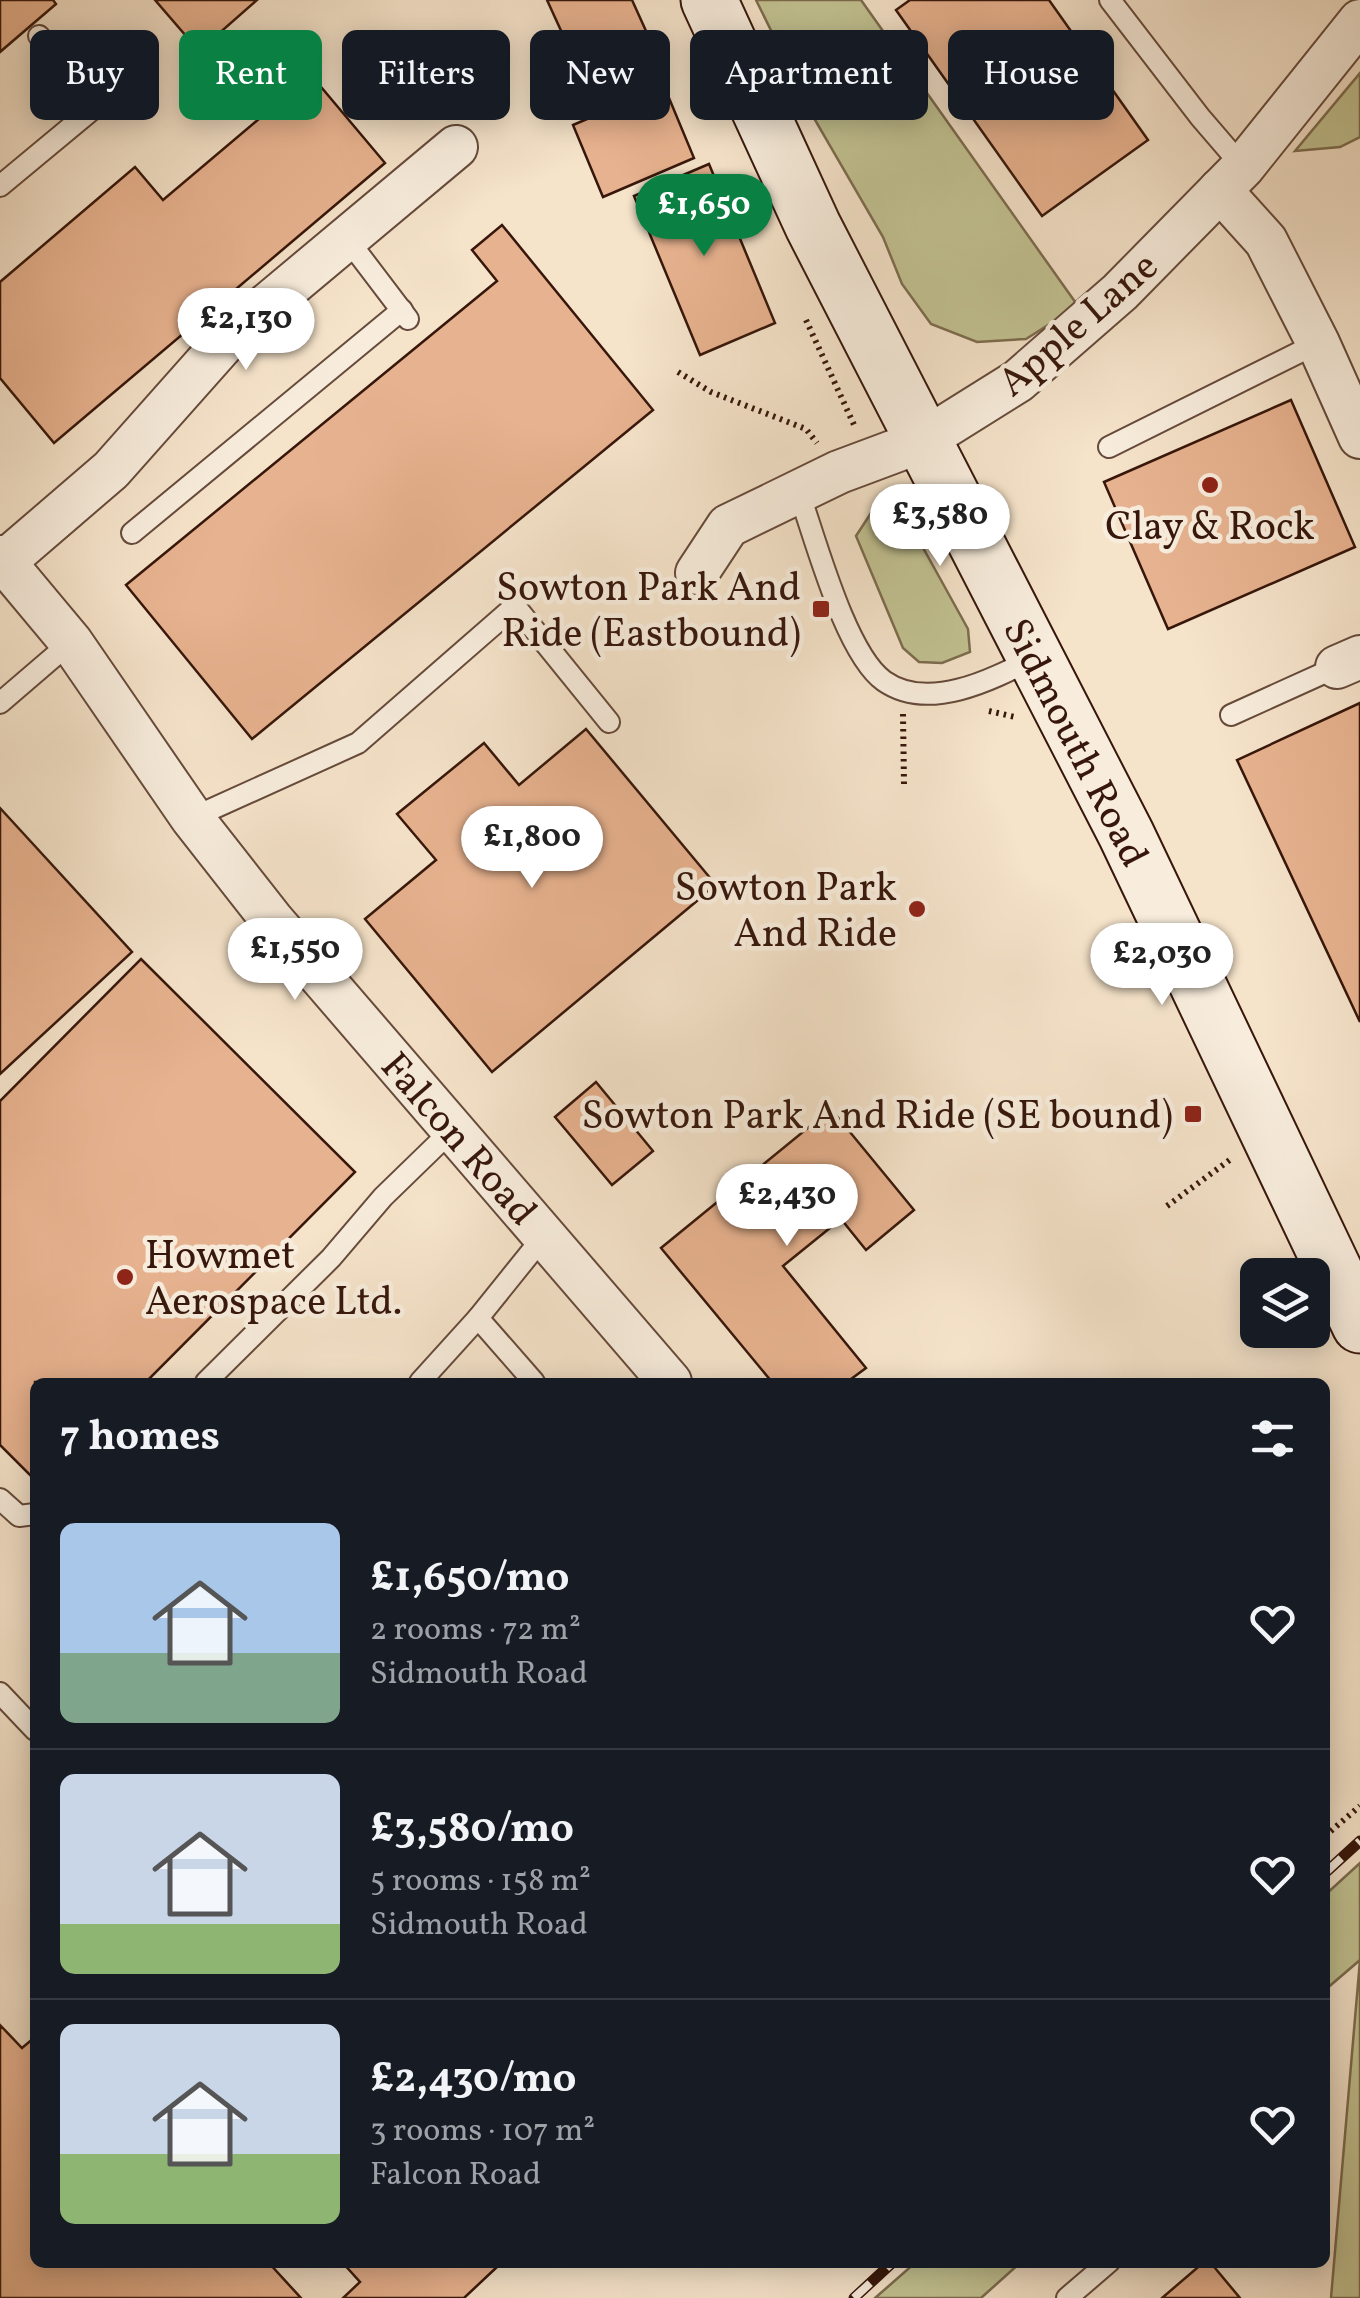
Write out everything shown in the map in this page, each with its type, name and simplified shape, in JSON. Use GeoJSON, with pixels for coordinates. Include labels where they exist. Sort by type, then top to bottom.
{"type":"FeatureCollection","features":[{"type":"Feature","properties":{"kind":"street","name":"Sidmouth Road"},"geometry":{"type":"LineString","coordinates":[[709,0],[812,226],[1126,834],[1360,1326]]}},
{"type":"Feature","properties":{"kind":"street","name":"Apple Lane"},"geometry":{"type":"LineString","coordinates":[[697,573],[728,526],[798,490],[832,462],[922,441],[1018,380],[1120,292],[1232,178],[1360,21]]}},
{"type":"Feature","properties":{"kind":"street"},"geometry":{"type":"LineString","coordinates":[[2,559],[111,470],[230,336],[456,147]]}},
{"type":"Feature","properties":{"kind":"street"},"geometry":{"type":"LineString","coordinates":[[1232,178],[1318,343],[1360,436]]}},
{"type":"Feature","properties":{"kind":"street","name":"Falcon Road"},"geometry":{"type":"LineString","coordinates":[[2,559],[72,642],[192,818],[272,920],[667,1378]]}},
{"type":"Feature","properties":{"kind":"lane"},"geometry":{"type":"LineString","coordinates":[[1110,0],[1200,117],[1232,178]]}},
{"type":"Feature","properties":{"kind":"lane"},"geometry":{"type":"LineString","coordinates":[[0,186],[80,120]]}},
{"type":"Feature","properties":{"kind":"lane"},"geometry":{"type":"LineString","coordinates":[[132,532],[405,315],[348,240]]}},
{"type":"Feature","properties":{"kind":"lane"},"geometry":{"type":"LineString","coordinates":[[1109,447],[1318,343]]}},
{"type":"Feature","properties":{"kind":"lane"},"geometry":{"type":"LineString","coordinates":[[798,490],[844,618],[864,659],[885,682],[916,692],[944,691],[987,682],[1034,658]]}},
{"type":"Feature","properties":{"kind":"lane"},"geometry":{"type":"LineString","coordinates":[[192,818],[358,743],[515,606],[609,722]]}},
{"type":"Feature","properties":{"kind":"lane"},"geometry":{"type":"LineString","coordinates":[[0,703],[72,642]]}},
{"type":"Feature","properties":{"kind":"lane"},"geometry":{"type":"LineString","coordinates":[[1231,714],[1348,662]]}},
{"type":"Feature","properties":{"kind":"lane"},"geometry":{"type":"LineString","coordinates":[[210,1378],[330,1258],[382,1197],[452,1130]]}},
{"type":"Feature","properties":{"kind":"lane"},"geometry":{"type":"LineString","coordinates":[[424,1378],[544,1236]]}},
{"type":"Feature","properties":{"kind":"lane"},"geometry":{"type":"LineString","coordinates":[[478,1318],[530,1378]]}},
{"type":"Feature","properties":{"kind":"lane"},"geometry":{"type":"LineString","coordinates":[[0,1499],[19,1516],[30,1515]]}},
{"type":"Feature","properties":{"kind":"lane"},"geometry":{"type":"LineString","coordinates":[[0,1693],[30,1725]]}},
{"type":"Feature","properties":{"kind":"lane"},"geometry":{"type":"LineString","coordinates":[[1067,2298],[1102,2268]]}},
{"type":"Feature","properties":{"kind":"path"},"geometry":{"type":"LineString","coordinates":[[678,372],[711,392],[806,429],[832,462],[856,430],[799,304]]}},
{"type":"Feature","properties":{"kind":"path"},"geometry":{"type":"LineString","coordinates":[[894,707],[904,708],[904,784]]}},
{"type":"Feature","properties":{"kind":"path"},"geometry":{"type":"LineString","coordinates":[[973,711],[990,710],[1016,717]]}},
{"type":"Feature","properties":{"kind":"path"},"geometry":{"type":"LineString","coordinates":[[1168,1206],[1232,1158],[1226,1149]]}},
{"type":"Feature","properties":{"kind":"path"},"geometry":{"type":"LineString","coordinates":[[1330,1832],[1360,1806]]}},
{"type":"Feature","properties":{"kind":"green space"},"geometry":{"type":"Polygon","coordinates":[[[756,0],[861,0],[882,30],[771,30],[756,0]]]}},
{"type":"Feature","properties":{"kind":"green space"},"geometry":{"type":"Polygon","coordinates":[[[1360,73],[1360,137],[1340,147],[1295,151],[1360,73]]]}},
{"type":"Feature","properties":{"kind":"green space"},"geometry":{"type":"Polygon","coordinates":[[[928,94],[1078,306],[1026,339],[977,342],[931,324],[902,284],[883,237],[815,120],[928,120],[928,94]]]}},
{"type":"Feature","properties":{"kind":"green space"},"geometry":{"type":"Polygon","coordinates":[[[891,508],[906,517],[968,629],[970,652],[942,663],[919,662],[903,648],[856,536],[873,510],[891,508]]]}},
{"type":"Feature","properties":{"kind":"green space"},"geometry":{"type":"Polygon","coordinates":[[[1360,1863],[1360,1960],[1330,1986],[1330,1890],[1360,1863]]]}},
{"type":"Feature","properties":{"kind":"green space"},"geometry":{"type":"Polygon","coordinates":[[[1360,1960],[1360,2298],[1331,2298],[1360,1960]]]}},
{"type":"Feature","properties":{"kind":"green space"},"geometry":{"type":"Polygon","coordinates":[[[908,2268],[1014,2268],[981,2298],[875,2298],[908,2268]]]}},
{"type":"Feature","properties":{"kind":"building"},"geometry":{"type":"Polygon","coordinates":[[[0,0],[53,0],[56,4],[0,52],[0,0]]]}},
{"type":"Feature","properties":{"kind":"building"},"geometry":{"type":"Polygon","coordinates":[[[155,0],[257,0],[223,30],[181,30],[155,0]]]}},
{"type":"Feature","properties":{"kind":"building"},"geometry":{"type":"Polygon","coordinates":[[[547,0],[632,0],[646,30],[561,30],[547,0]]]}},
{"type":"Feature","properties":{"kind":"building"},"geometry":{"type":"Polygon","coordinates":[[[910,0],[1049,0],[1070,30],[948,30],[948,83],[928,55],[928,30],[910,30],[896,10],[910,0]]]}},
{"type":"Feature","properties":{"kind":"building"},"geometry":{"type":"Polygon","coordinates":[[[322,88],[342,112],[342,120],[349,120],[385,163],[54,443],[0,378],[0,282],[135,167],[163,200],[258,120],[322,120],[322,88]]]}},
{"type":"Feature","properties":{"kind":"building"},"geometry":{"type":"Polygon","coordinates":[[[1114,92],[1148,140],[1042,216],[974,120],[1114,120],[1114,92]]]}},
{"type":"Feature","properties":{"kind":"building"},"geometry":{"type":"Polygon","coordinates":[[[670,100],[694,158],[603,197],[573,125],[585,120],[670,120],[670,100]]]}},
{"type":"Feature","properties":{"kind":"building"},"geometry":{"type":"Polygon","coordinates":[[[709,164],[775,323],[700,355],[634,196],[709,164]]]}},
{"type":"Feature","properties":{"kind":"building"},"geometry":{"type":"Polygon","coordinates":[[[502,225],[653,410],[252,739],[126,585],[497,281],[472,250],[502,225]]]}},
{"type":"Feature","properties":{"kind":"building"},"geometry":{"type":"Polygon","coordinates":[[[1291,400],[1355,547],[1168,629],[1104,482],[1291,400]]]}},
{"type":"Feature","properties":{"kind":"building"},"geometry":{"type":"Polygon","coordinates":[[[1360,703],[1360,1022],[1237,760],[1360,703]]]}},
{"type":"Feature","properties":{"kind":"building"},"geometry":{"type":"Polygon","coordinates":[[[586,729],[716,885],[492,1072],[365,919],[436,860],[397,814],[484,743],[519,785],[586,729]]]}},
{"type":"Feature","properties":{"kind":"building"},"geometry":{"type":"Polygon","coordinates":[[[0,808],[132,952],[0,1074],[0,808]]]}},
{"type":"Feature","properties":{"kind":"building","name":"Howmet Aerospace Ltd."},"geometry":{"type":"Polygon","coordinates":[[[141,959],[355,1172],[150,1378],[30,1378],[30,1475],[0,1445],[0,1101],[141,959]]]}},
{"type":"Feature","properties":{"kind":"building"},"geometry":{"type":"Polygon","coordinates":[[[596,1082],[653,1151],[612,1185],[555,1117],[596,1082]]]}},
{"type":"Feature","properties":{"kind":"building"},"geometry":{"type":"Polygon","coordinates":[[[831,1109],[914,1210],[866,1250],[841,1219],[783,1266],[866,1368],[852,1378],[769,1378],[661,1248],[831,1109]]]}},
{"type":"Feature","properties":{"kind":"building"},"geometry":{"type":"Polygon","coordinates":[[[0,2025],[22,2048],[30,2041],[30,2268],[274,2268],[301,2298],[0,2298],[0,2025]]]}},
{"type":"Feature","properties":{"kind":"building"},"geometry":{"type":"Polygon","coordinates":[[[347,2268],[496,2268],[464,2298],[343,2298],[360,2282],[347,2268]]]}},
{"type":"Feature","properties":{"kind":"building"},"geometry":{"type":"Polygon","coordinates":[[[1197,2268],[1215,2268],[1240,2298],[1162,2298],[1197,2268]]]}},
{"type":"Feature","properties":{"kind":"railway"},"geometry":{"type":"LineString","coordinates":[[1330,1868],[1360,1841]]}},
{"type":"Feature","properties":{"kind":"railway"},"geometry":{"type":"LineString","coordinates":[[854,2298],[886,2268]]}},
{"type":"Feature","properties":{"kind":"place","name":"Clay & Rock"},"geometry":{"type":"Point","coordinates":[1210,485]}},
{"type":"Feature","properties":{"kind":"place","name":"Sowton Park And Ride (Eastbound)"},"geometry":{"type":"Point","coordinates":[821,609]}},
{"type":"Feature","properties":{"kind":"place","name":"Sowton Park And Ride"},"geometry":{"type":"Point","coordinates":[917,909]}},
{"type":"Feature","properties":{"kind":"place","name":"Sowton Park And Ride (SE bound)"},"geometry":{"type":"Point","coordinates":[1193,1114]}},
{"type":"Feature","properties":{"kind":"place","name":"Howmet Aerospace Ltd."},"geometry":{"type":"Point","coordinates":[125,1277]}}]}
